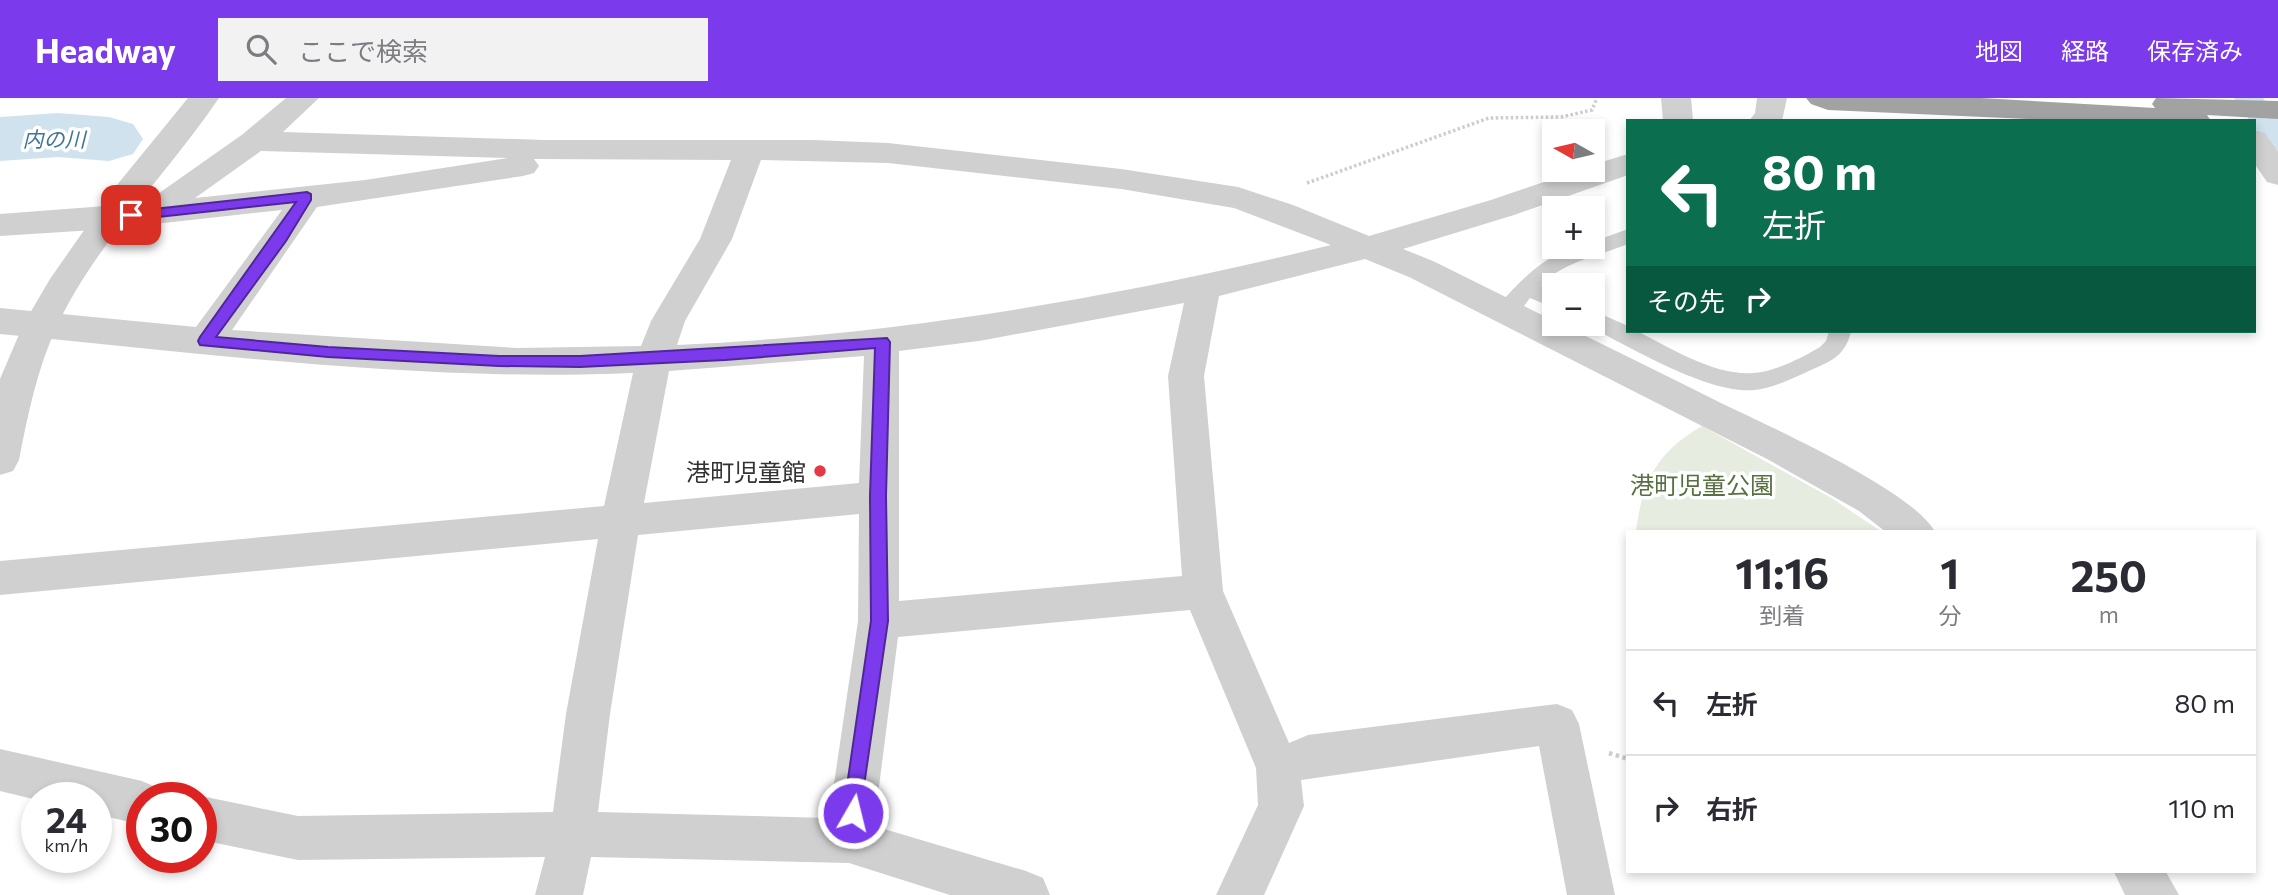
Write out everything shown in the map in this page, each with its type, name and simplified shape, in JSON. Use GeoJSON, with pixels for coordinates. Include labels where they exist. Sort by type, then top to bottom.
{"type":"FeatureCollection","features":[{"type":"Feature","properties":{"kind":"highway"},"geometry":{"type":"LineString","coordinates":[[1821,98],[1828,101],[2070,111],[2171,119]]}},
{"type":"Feature","properties":{"kind":"highway"},"geometry":{"type":"LineString","coordinates":[[2046,98],[2238,113],[2278,110]]}},
{"type":"Feature","properties":{"kind":"highway"},"geometry":{"type":"LineString","coordinates":[[2238,113],[2255,119]]}},
{"type":"Feature","properties":{"kind":"highway"},"geometry":{"type":"LineString","coordinates":[[2256,119],[2278,127]]}},
{"type":"Feature","properties":{"kind":"street"},"geometry":{"type":"LineString","coordinates":[[0,460],[17,381],[40,325],[62,287],[110,218],[204,98]]}},
{"type":"Feature","properties":{"kind":"street"},"geometry":{"type":"LineString","coordinates":[[152,213],[175,200],[254,141],[304,98]]}},
{"type":"Feature","properties":{"kind":"street"},"geometry":{"type":"LineString","coordinates":[[1676,98],[1678,119]]}},
{"type":"Feature","properties":{"kind":"street"},"geometry":{"type":"LineString","coordinates":[[1766,119],[1770,116],[1772,98]]}},
{"type":"Feature","properties":{"kind":"street"},"geometry":{"type":"LineString","coordinates":[[254,141],[638,151],[813,150],[949,158],[1160,184],[1258,204],[1421,269],[1504,313],[1780,449],[1873,500],[1912,530]]}},
{"type":"Feature","properties":{"kind":"street"},"geometry":{"type":"LineString","coordinates":[[2256,143],[2278,175]]}},
{"type":"Feature","properties":{"kind":"street"},"geometry":{"type":"LineString","coordinates":[[0,225],[110,218],[365,191],[638,151]]}},
{"type":"Feature","properties":{"kind":"street"},"geometry":{"type":"LineString","coordinates":[[559,895],[573,834],[591,701],[632,457],[654,358],[668,321],[716,239],[749,152]]}},
{"type":"Feature","properties":{"kind":"street"},"geometry":{"type":"LineString","coordinates":[[0,321],[328,352],[499,361],[580,362],[882,342],[964,331],[1204,288],[1365,247],[1534,199],[1626,165]]}},
{"type":"Feature","properties":{"kind":"street"},"geometry":{"type":"LineString","coordinates":[[205,341],[307,197]]}},
{"type":"Feature","properties":{"kind":"street"},"geometry":{"type":"LineString","coordinates":[[1204,288],[1186,376],[1203,592],[1278,768],[1281,806],[1240,895]]}},
{"type":"Feature","properties":{"kind":"street"},"geometry":{"type":"LineString","coordinates":[[849,841],[879,621],[878,496],[882,342]]}},
{"type":"Feature","properties":{"kind":"street"},"geometry":{"type":"LineString","coordinates":[[0,578],[878,496]]}},
{"type":"Feature","properties":{"kind":"street"},"geometry":{"type":"LineString","coordinates":[[879,621],[1203,592]]}},
{"type":"Feature","properties":{"kind":"street"},"geometry":{"type":"LineString","coordinates":[[1278,768],[1308,757],[1557,724],[1591,895]]}},
{"type":"Feature","properties":{"kind":"street"},"geometry":{"type":"LineString","coordinates":[[0,770],[126,799]]}},
{"type":"Feature","properties":{"kind":"street"},"geometry":{"type":"LineString","coordinates":[[217,821],[298,838],[573,834],[849,841],[1026,895]]}},
{"type":"Feature","properties":{"kind":"street"},"geometry":{"type":"LineString","coordinates":[[2138,873],[2155,895]]}},
{"type":"Feature","properties":{"kind":"lane"},"geometry":{"type":"LineString","coordinates":[[1504,313],[1526,287],[1553,266],[1626,237]]}},
{"type":"Feature","properties":{"kind":"lane"},"geometry":{"type":"LineString","coordinates":[[1526,287],[1542,294]]}},
{"type":"Feature","properties":{"kind":"lane"},"geometry":{"type":"LineString","coordinates":[[1605,324],[1706,372],[1752,382],[1776,376],[1830,353],[1838,344],[1840,333]]}},
{"type":"Feature","properties":{"kind":"path"},"geometry":{"type":"LineString","coordinates":[[1258,204],[1362,161],[1489,118],[1576,115],[1592,110],[1597,98]]}},
{"type":"Feature","properties":{"kind":"green space","name":"港町児童公園"},"geometry":{"type":"Polygon","coordinates":[[[1702,426],[1833,499],[1879,530],[1636,530],[1643,498],[1654,470],[1686,436],[1702,426]]]}},
{"type":"Feature","properties":{"kind":"water"},"geometry":{"type":"Polygon","coordinates":[[[2234,98],[2263,98],[2278,119],[2278,161],[2256,130],[2256,119],[2249,119],[2234,98]]]}},
{"type":"Feature","properties":{"kind":"waterway","name":"内の川"},"geometry":{"type":"LineString","coordinates":[[0,139],[58,135],[109,139]]}},
{"type":"Feature","properties":{"kind":"place","name":"港町児童館"},"geometry":{"type":"Point","coordinates":[820,471]}},
{"type":"Feature","properties":{"kind":"route"},"geometry":{"type":"LineString","coordinates":[[131,215],[307,197],[205,341],[328,352],[499,361],[580,362],[725,355],[882,342],[878,496],[879,621],[853,813]]}}]}
